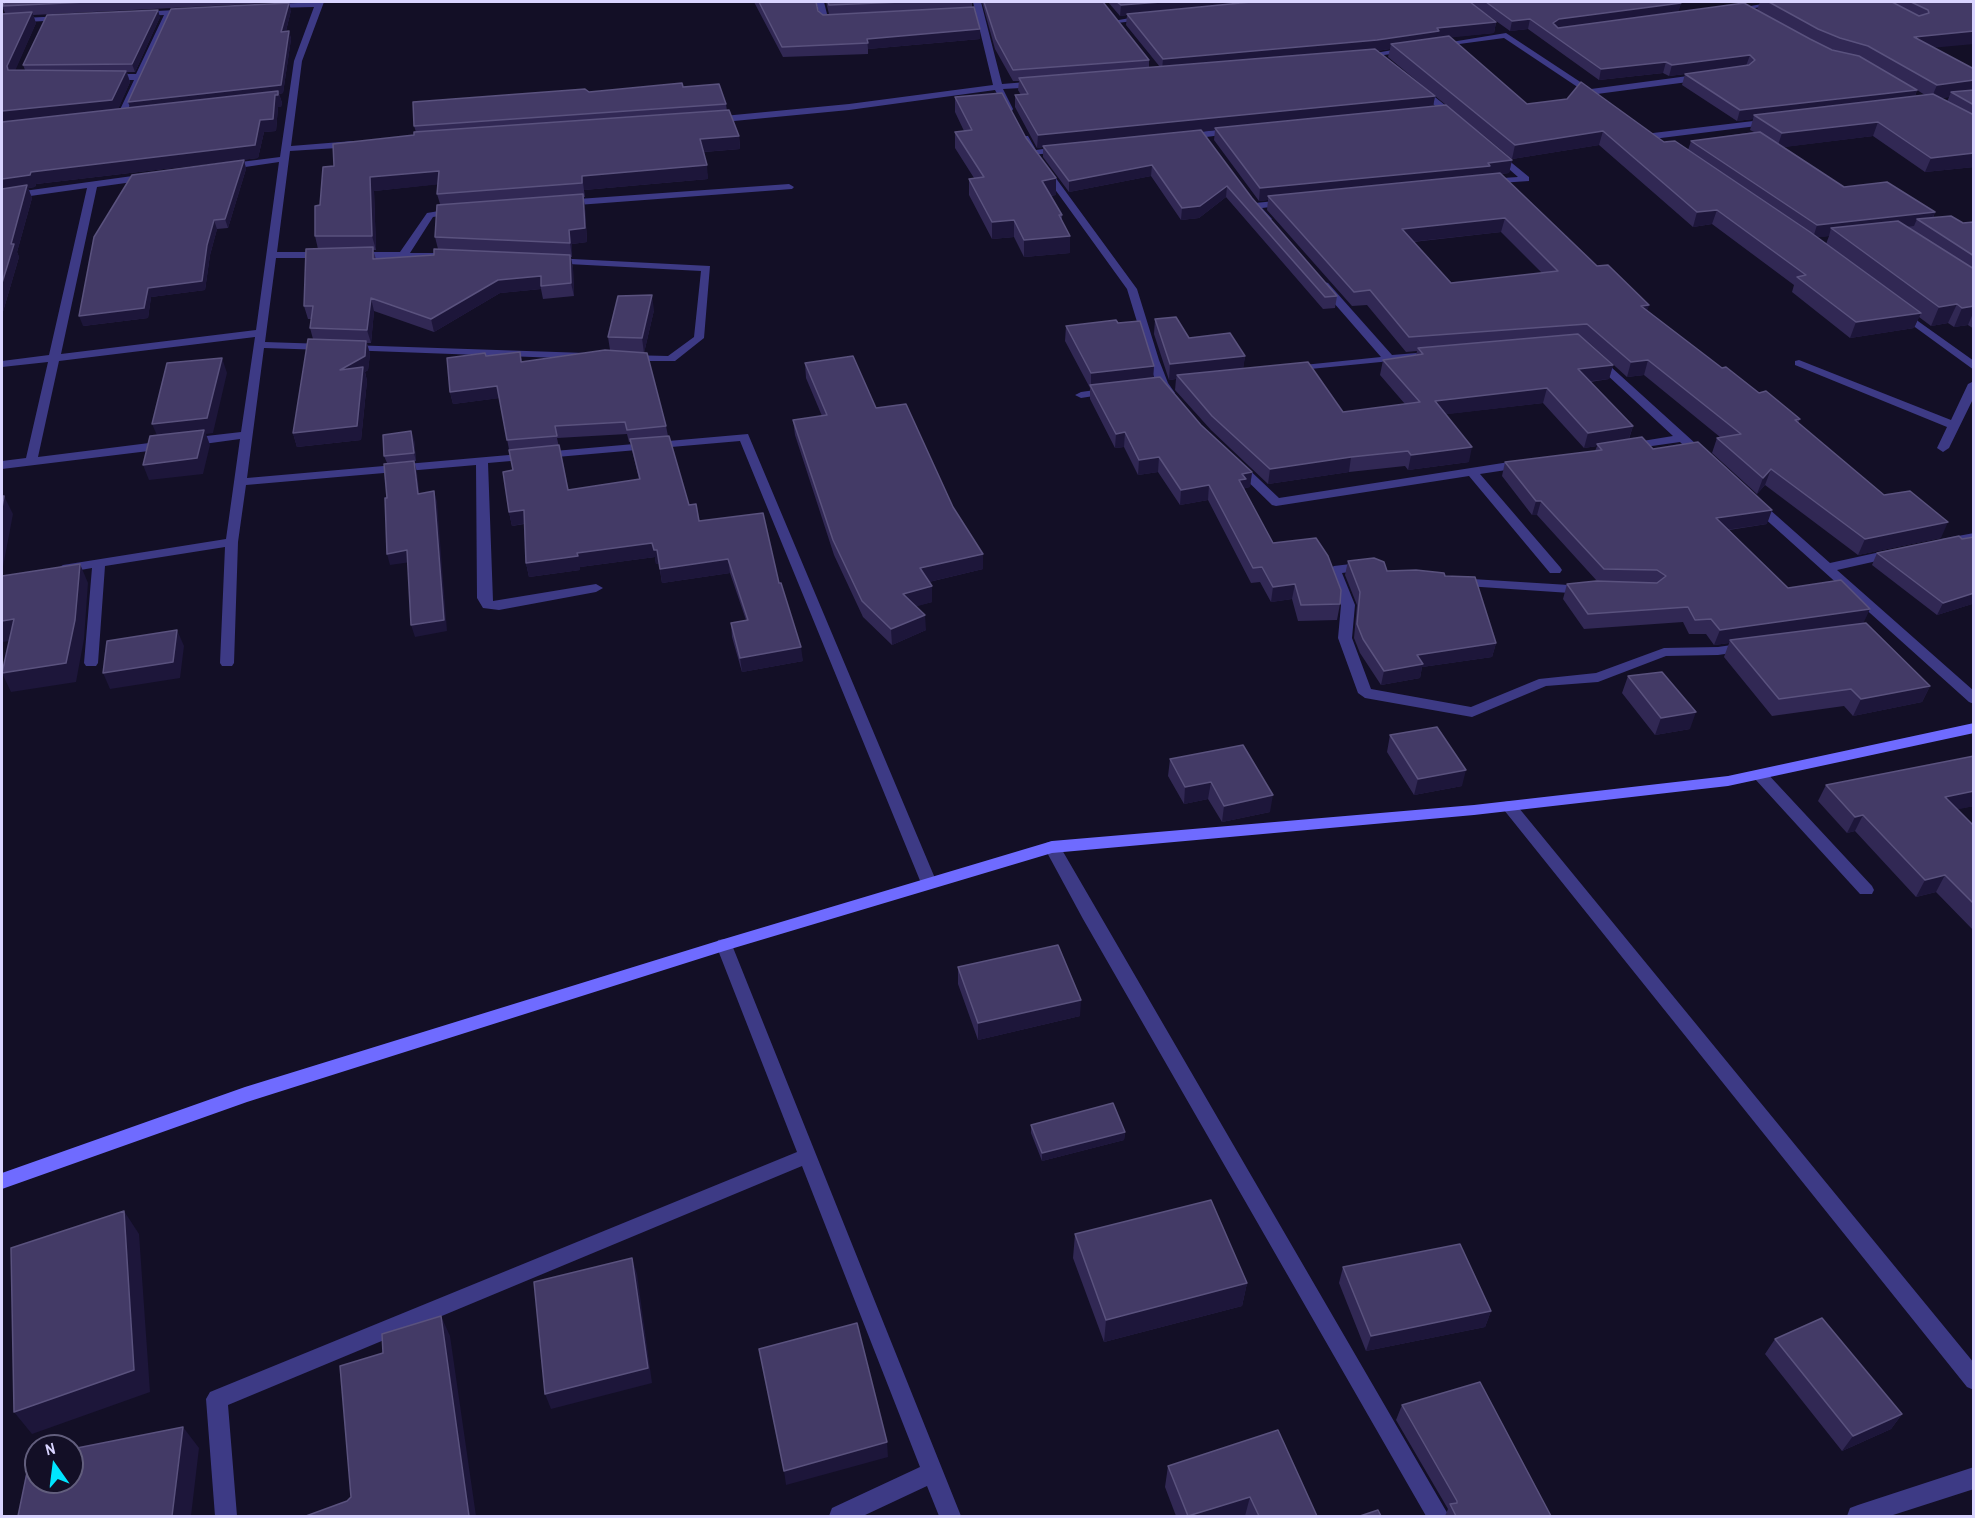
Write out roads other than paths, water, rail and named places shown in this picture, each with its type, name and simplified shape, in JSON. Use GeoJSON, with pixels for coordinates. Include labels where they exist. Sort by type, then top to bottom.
{"type":"FeatureCollection","features":[{"type":"Feature","properties":{"kind":"main road"},"geometry":{"type":"LineString","coordinates":[[2,1181],[245,1095],[724,945],[1052,848],[1509,806],[1728,781],[1974,728]]}},
{"type":"Feature","properties":{"kind":"street"},"geometry":{"type":"LineString","coordinates":[[820,2],[825,21],[847,20]]}},
{"type":"Feature","properties":{"kind":"street"},"geometry":{"type":"LineString","coordinates":[[977,2],[998,87],[1033,153],[1132,289],[1162,384],[1176,401]]}},
{"type":"Feature","properties":{"kind":"street"},"geometry":{"type":"LineString","coordinates":[[1719,11],[1787,2]]}},
{"type":"Feature","properties":{"kind":"street"},"geometry":{"type":"LineString","coordinates":[[227,663],[232,542],[285,154],[287,97],[320,3],[262,7]]}},
{"type":"Feature","properties":{"kind":"street"},"geometry":{"type":"LineString","coordinates":[[1742,8],[1760,18]]}},
{"type":"Feature","properties":{"kind":"street"},"geometry":{"type":"LineString","coordinates":[[124,15],[204,10]]}},
{"type":"Feature","properties":{"kind":"street"},"geometry":{"type":"LineString","coordinates":[[121,116],[169,12]]}},
{"type":"Feature","properties":{"kind":"street"},"geometry":{"type":"LineString","coordinates":[[969,12],[981,12]]}},
{"type":"Feature","properties":{"kind":"street"},"geometry":{"type":"LineString","coordinates":[[2,21],[79,17]]}},
{"type":"Feature","properties":{"kind":"street"},"geometry":{"type":"LineString","coordinates":[[1124,30],[1114,17],[1152,17]]}},
{"type":"Feature","properties":{"kind":"street"},"geometry":{"type":"LineString","coordinates":[[40,29],[45,19]]}},
{"type":"Feature","properties":{"kind":"street"},"geometry":{"type":"LineString","coordinates":[[1497,28],[1599,98]]}},
{"type":"Feature","properties":{"kind":"street"},"geometry":{"type":"LineString","coordinates":[[1353,57],[1506,35]]}},
{"type":"Feature","properties":{"kind":"street"},"geometry":{"type":"LineString","coordinates":[[1376,55],[1385,62]]}},
{"type":"Feature","properties":{"kind":"street"},"geometry":{"type":"LineString","coordinates":[[95,77],[139,76]]}},
{"type":"Feature","properties":{"kind":"street"},"geometry":{"type":"LineString","coordinates":[[1590,92],[1712,76]]}},
{"type":"Feature","properties":{"kind":"street"},"geometry":{"type":"LineString","coordinates":[[702,121],[849,107],[998,87],[1055,83]]}},
{"type":"Feature","properties":{"kind":"street"},"geometry":{"type":"LineString","coordinates":[[1411,83],[1441,111],[1455,118]]}},
{"type":"Feature","properties":{"kind":"street"},"geometry":{"type":"LineString","coordinates":[[110,117],[132,114]]}},
{"type":"Feature","properties":{"kind":"street"},"geometry":{"type":"LineString","coordinates":[[1653,136],[1779,121]]}},
{"type":"Feature","properties":{"kind":"street"},"geometry":{"type":"LineString","coordinates":[[1169,138],[1206,139],[1249,130]]}},
{"type":"Feature","properties":{"kind":"street"},"geometry":{"type":"LineString","coordinates":[[1644,130],[1663,142]]}},
{"type":"Feature","properties":{"kind":"street"},"geometry":{"type":"LineString","coordinates":[[217,168],[285,154],[365,144]]}},
{"type":"Feature","properties":{"kind":"street"},"geometry":{"type":"LineString","coordinates":[[1033,153],[1078,148]]}},
{"type":"Feature","properties":{"kind":"street"},"geometry":{"type":"LineString","coordinates":[[1479,183],[1526,179],[1491,148]]}},
{"type":"Feature","properties":{"kind":"street"},"geometry":{"type":"LineString","coordinates":[[2,197],[160,175]]}},
{"type":"Feature","properties":{"kind":"street"},"geometry":{"type":"LineString","coordinates":[[31,462],[93,184]]}},
{"type":"Feature","properties":{"kind":"street"},"geometry":{"type":"LineString","coordinates":[[551,204],[789,187]]}},
{"type":"Feature","properties":{"kind":"street"},"geometry":{"type":"LineString","coordinates":[[1271,224],[1252,201],[1302,201]]}},
{"type":"Feature","properties":{"kind":"street"},"geometry":{"type":"LineString","coordinates":[[403,255],[430,215],[468,210]]}},
{"type":"Feature","properties":{"kind":"street"},"geometry":{"type":"LineString","coordinates":[[271,255],[449,257]]}},
{"type":"Feature","properties":{"kind":"street"},"geometry":{"type":"LineString","coordinates":[[259,345],[671,359],[699,338],[706,268],[543,261]]}},
{"type":"Feature","properties":{"kind":"street"},"geometry":{"type":"LineString","coordinates":[[1318,278],[1389,359]]}},
{"type":"Feature","properties":{"kind":"street"},"geometry":{"type":"LineString","coordinates":[[1892,305],[1974,367]]}},
{"type":"Feature","properties":{"kind":"street"},"geometry":{"type":"LineString","coordinates":[[2,364],[261,333]]}},
{"type":"Feature","properties":{"kind":"street"},"geometry":{"type":"LineString","coordinates":[[1587,350],[1707,461]]}},
{"type":"Feature","properties":{"kind":"street"},"geometry":{"type":"LineString","coordinates":[[1287,370],[1425,356]]}},
{"type":"Feature","properties":{"kind":"street"},"geometry":{"type":"LineString","coordinates":[[1799,363],[1954,425]]}},
{"type":"Feature","properties":{"kind":"street"},"geometry":{"type":"LineString","coordinates":[[1943,448],[1974,384]]}},
{"type":"Feature","properties":{"kind":"street"},"geometry":{"type":"LineString","coordinates":[[1081,395],[1116,390]]}},
{"type":"Feature","properties":{"kind":"street"},"geometry":{"type":"LineString","coordinates":[[2,465],[247,435]]}},
{"type":"Feature","properties":{"kind":"street"},"geometry":{"type":"LineString","coordinates":[[240,482],[744,437],[929,883]]}},
{"type":"Feature","properties":{"kind":"street"},"geometry":{"type":"LineString","coordinates":[[1612,449],[1682,438]]}},
{"type":"Feature","properties":{"kind":"street"},"geometry":{"type":"LineString","coordinates":[[1229,458],[1276,502],[1530,463]]}},
{"type":"Feature","properties":{"kind":"street"},"geometry":{"type":"LineString","coordinates":[[482,460],[484,598],[488,605],[499,606],[596,588]]}},
{"type":"Feature","properties":{"kind":"street"},"geometry":{"type":"LineString","coordinates":[[1472,472],[1555,570]]}},
{"type":"Feature","properties":{"kind":"street"},"geometry":{"type":"LineString","coordinates":[[1750,499],[1974,699]]}},
{"type":"Feature","properties":{"kind":"street"},"geometry":{"type":"LineString","coordinates":[[1928,546],[1974,537]]}},
{"type":"Feature","properties":{"kind":"street"},"geometry":{"type":"LineString","coordinates":[[56,570],[232,542]]}},
{"type":"Feature","properties":{"kind":"street"},"geometry":{"type":"LineString","coordinates":[[1827,568],[1906,551]]}},
{"type":"Feature","properties":{"kind":"street"},"geometry":{"type":"LineString","coordinates":[[91,663],[99,563]]}},
{"type":"Feature","properties":{"kind":"street"},"geometry":{"type":"LineString","coordinates":[[1384,571],[1374,565],[1334,570],[1348,605],[1345,638],[1365,693],[1472,712],[1544,682],[1598,678],[1664,652],[1718,651],[1754,646]]}},
{"type":"Feature","properties":{"kind":"street"},"geometry":{"type":"LineString","coordinates":[[1440,580],[1528,588],[1600,591]]}},
{"type":"Feature","properties":{"kind":"street"},"geometry":{"type":"LineString","coordinates":[[1870,631],[1894,628]]}},
{"type":"Feature","properties":{"kind":"street"},"geometry":{"type":"LineString","coordinates":[[1760,775],[1866,890]]}},
{"type":"Feature","properties":{"kind":"street"},"geometry":{"type":"LineString","coordinates":[[1509,806],[1974,1380]]}},
{"type":"Feature","properties":{"kind":"street"},"geometry":{"type":"LineString","coordinates":[[1052,848],[1438,1516]]}},
{"type":"Feature","properties":{"kind":"street"},"geometry":{"type":"LineString","coordinates":[[724,945],[950,1516]]}},
{"type":"Feature","properties":{"kind":"street"},"geometry":{"type":"LineString","coordinates":[[226,1516],[217,1399],[807,1156]]}},
{"type":"Feature","properties":{"kind":"street"},"geometry":{"type":"LineString","coordinates":[[840,1516],[932,1473]]}},
{"type":"Feature","properties":{"kind":"street"},"geometry":{"type":"LineString","coordinates":[[1858,1516],[1974,1478]]}}]}
